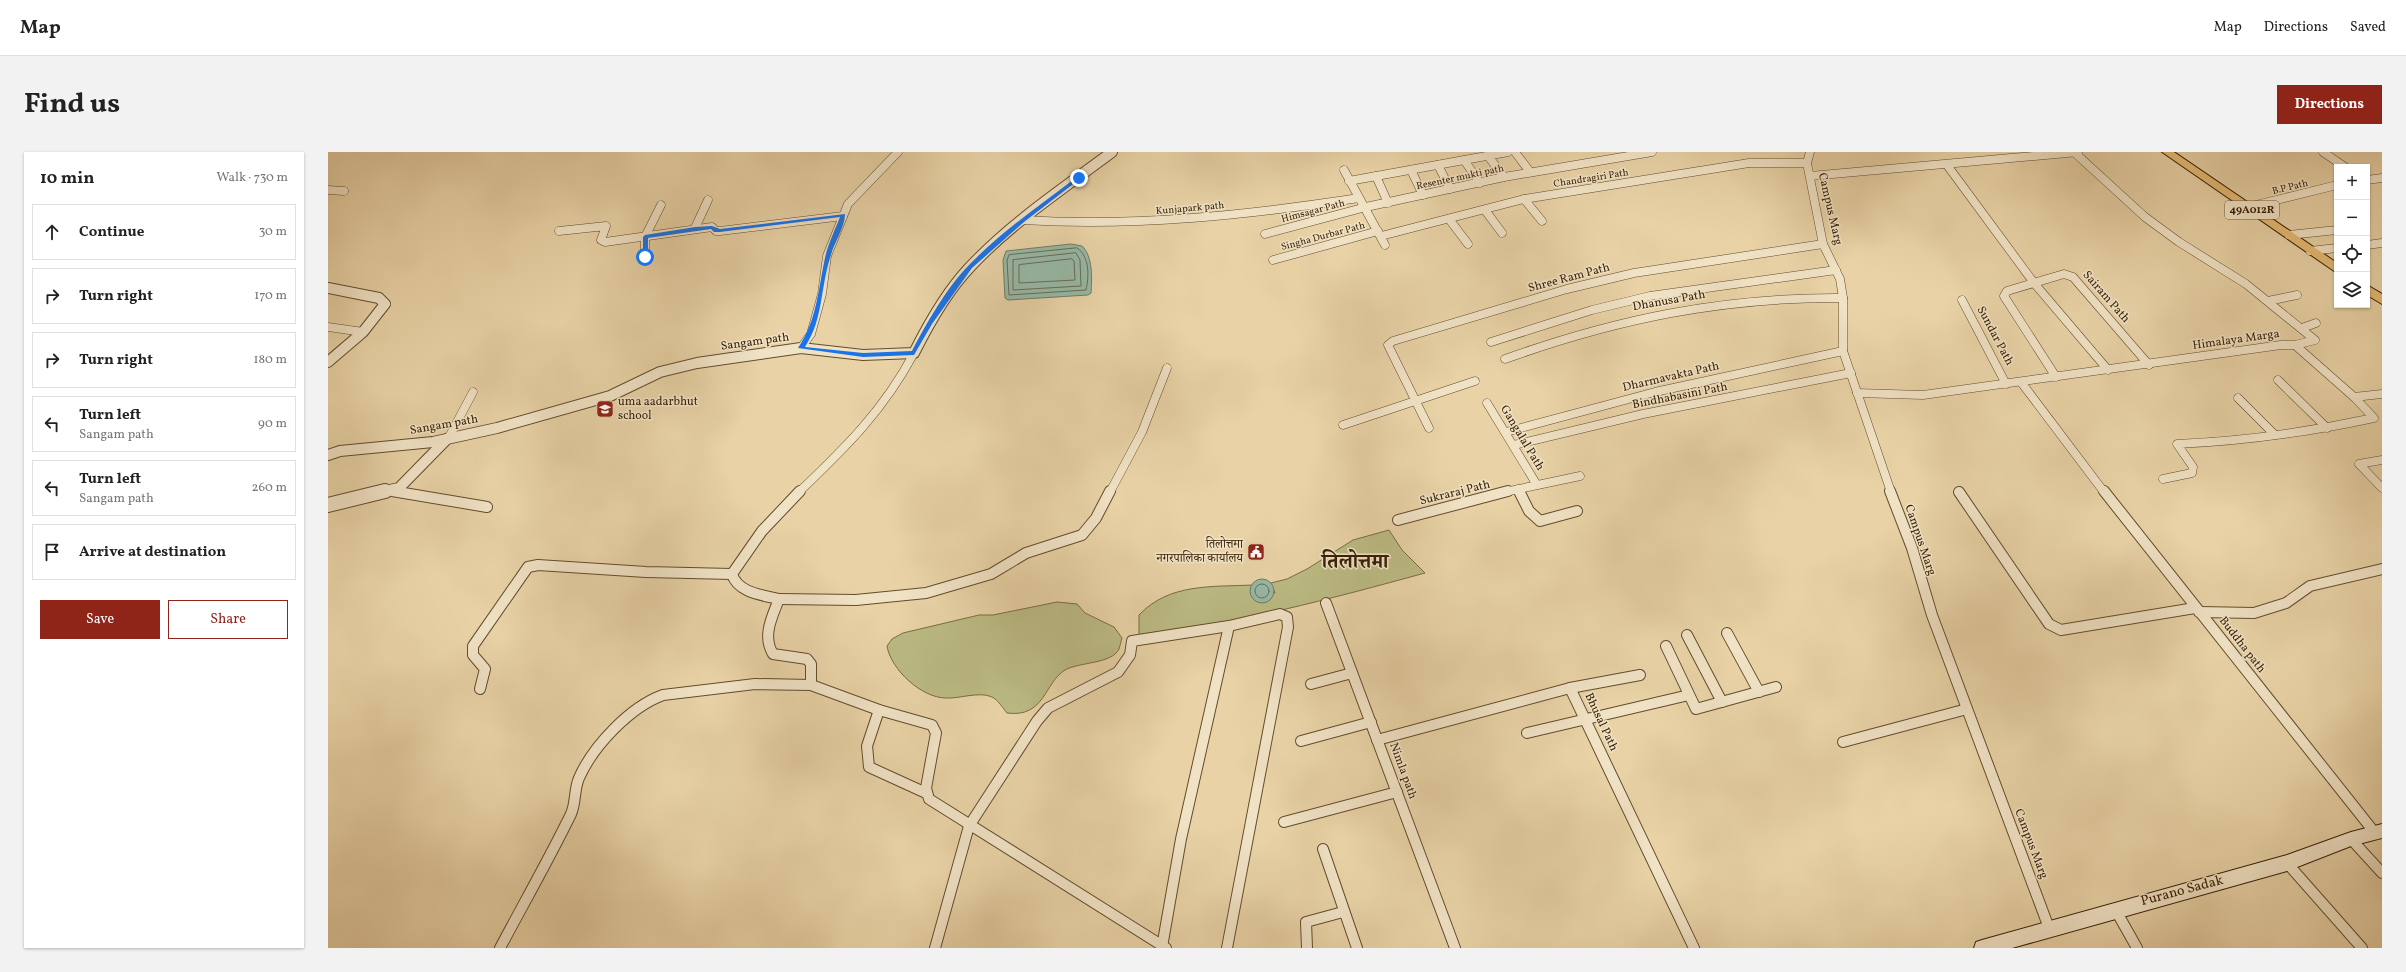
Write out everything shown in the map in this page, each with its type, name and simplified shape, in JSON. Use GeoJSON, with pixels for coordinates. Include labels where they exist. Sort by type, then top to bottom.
{"type":"FeatureCollection","features":[{"type":"Feature","properties":{"kind":"main road","name":"49A012R"},"geometry":{"type":"LineString","coordinates":[[2167,152],[2334,267]]}},
{"type":"Feature","properties":{"kind":"main road"},"geometry":{"type":"LineString","coordinates":[[2370,291],[2382,299]]}},
{"type":"Feature","properties":{"kind":"main road","name":"Purano Sadak"},"geometry":{"type":"LineString","coordinates":[[1982,948],[2116,909],[2287,863],[2352,839],[2378,832]]}},
{"type":"Feature","properties":{"kind":"street"},"geometry":{"type":"LineString","coordinates":[[801,348],[811,334],[822,294],[828,256],[853,197],[898,152]]}},
{"type":"Feature","properties":{"kind":"street"},"geometry":{"type":"LineString","coordinates":[[732,574],[766,526],[857,437],[894,392],[929,323],[970,267],[1022,220],[1112,152]]}},
{"type":"Feature","properties":{"kind":"street"},"geometry":{"type":"LineString","coordinates":[[1350,181],[1508,152]]}},
{"type":"Feature","properties":{"kind":"street"},"geometry":{"type":"LineString","coordinates":[[1515,152],[1530,172]]}},
{"type":"Feature","properties":{"kind":"street","name":"Resenter mukti path"},"geometry":{"type":"LineString","coordinates":[[1366,207],[1530,172],[1652,152]]}},
{"type":"Feature","properties":{"kind":"street","name":"Campus Marg"},"geometry":{"type":"LineString","coordinates":[[1810,152],[1807,163],[1823,244],[1836,270],[1843,298],[1843,351],[1894,502],[1912,548],[1932,615],[2049,928]]}},
{"type":"Feature","properties":{"kind":"street"},"geometry":{"type":"LineString","coordinates":[[1989,152],[1995,160]]}},
{"type":"Feature","properties":{"kind":"street"},"geometry":{"type":"LineString","coordinates":[[1810,176],[1947,165],[2076,152]]}},
{"type":"Feature","properties":{"kind":"street","name":"Himalaya Marga"},"geometry":{"type":"LineString","coordinates":[[1857,393],[1880,395],[1923,395],[2108,370],[2281,344],[2295,346],[2315,340],[2268,301],[2228,272],[2179,242],[2145,217],[2076,152]]}},
{"type":"Feature","properties":{"kind":"street"},"geometry":{"type":"LineString","coordinates":[[2323,152],[2341,164]]}},
{"type":"Feature","properties":{"kind":"street"},"geometry":{"type":"LineString","coordinates":[[1488,156],[1504,177]]}},
{"type":"Feature","properties":{"kind":"street"},"geometry":{"type":"LineString","coordinates":[[1464,160],[1480,183]]}},
{"type":"Feature","properties":{"kind":"street","name":"Chandragiri Path"},"geometry":{"type":"LineString","coordinates":[[1380,234],[1450,219],[1524,199],[1749,163],[1807,163]]}},
{"type":"Feature","properties":{"kind":"street"},"geometry":{"type":"LineString","coordinates":[[1438,165],[1450,190]]}},
{"type":"Feature","properties":{"kind":"street"},"geometry":{"type":"LineString","coordinates":[[1947,165],[2034,283],[2108,370]]}},
{"type":"Feature","properties":{"kind":"street"},"geometry":{"type":"LineString","coordinates":[[1344,170],[1386,245]]}},
{"type":"Feature","properties":{"kind":"street"},"geometry":{"type":"LineString","coordinates":[[1411,170],[1422,195]]}},
{"type":"Feature","properties":{"kind":"street"},"geometry":{"type":"LineString","coordinates":[[1376,176],[1388,203]]}},
{"type":"Feature","properties":{"kind":"street"},"geometry":{"type":"LineString","coordinates":[[2370,180],[2382,178]]}},
{"type":"Feature","properties":{"kind":"street","name":"B.P Path"},"geometry":{"type":"LineString","coordinates":[[2248,207],[2334,186]]}},
{"type":"Feature","properties":{"kind":"street"},"geometry":{"type":"LineString","coordinates":[[328,190],[344,191]]}},
{"type":"Feature","properties":{"kind":"street","name":"Kunjapark path"},"geometry":{"type":"LineString","coordinates":[[1022,220],[1064,224],[1122,224],[1263,213],[1359,198]]}},
{"type":"Feature","properties":{"kind":"street"},"geometry":{"type":"LineString","coordinates":[[1524,199],[1542,221]]}},
{"type":"Feature","properties":{"kind":"street"},"geometry":{"type":"LineString","coordinates":[[695,228],[708,200]]}},
{"type":"Feature","properties":{"kind":"street"},"geometry":{"type":"LineString","coordinates":[[645,257],[645,237],[661,205]]}},
{"type":"Feature","properties":{"kind":"street","name":"Himsagar Path"},"geometry":{"type":"LineString","coordinates":[[1265,234],[1366,207]]}},
{"type":"Feature","properties":{"kind":"street"},"geometry":{"type":"LineString","coordinates":[[1485,210],[1502,233]]}},
{"type":"Feature","properties":{"kind":"street"},"geometry":{"type":"LineString","coordinates":[[559,231],[606,226],[602,242],[645,237],[695,228],[712,227],[716,231],[720,231],[844,216]]}},
{"type":"Feature","properties":{"kind":"street"},"geometry":{"type":"LineString","coordinates":[[1450,219],[1468,244]]}},
{"type":"Feature","properties":{"kind":"street"},"geometry":{"type":"LineString","coordinates":[[2288,235],[2334,230]]}},
{"type":"Feature","properties":{"kind":"street","name":"Singha Durbar Path"},"geometry":{"type":"LineString","coordinates":[[1273,260],[1380,234]]}},
{"type":"Feature","properties":{"kind":"street"},"geometry":{"type":"LineString","coordinates":[[2370,245],[2382,243]]}},
{"type":"Feature","properties":{"kind":"street","name":"Shree Ram Path"},"geometry":{"type":"LineString","coordinates":[[1415,401],[1388,346],[1392,341],[1567,289],[1627,275],[1823,244]]}},
{"type":"Feature","properties":{"kind":"street"},"geometry":{"type":"LineString","coordinates":[[2310,251],[2334,248]]}},
{"type":"Feature","properties":{"kind":"street"},"geometry":{"type":"LineString","coordinates":[[1491,342],[1592,310],[1650,296],[1836,270]]}},
{"type":"Feature","properties":{"kind":"street","name":"Sairam Path"},"geometry":{"type":"LineString","coordinates":[[2056,377],[2004,296],[2007,291],[2069,274],[2149,364]]}},
{"type":"Feature","properties":{"kind":"street"},"geometry":{"type":"LineString","coordinates":[[328,288],[384,301],[382,309],[363,332],[328,362]]}},
{"type":"Feature","properties":{"kind":"street"},"geometry":{"type":"LineString","coordinates":[[2268,301],[2296,295]]}},
{"type":"Feature","properties":{"kind":"street","name":"Dhanusa Path"},"geometry":{"type":"LineString","coordinates":[[1505,359],[1600,327],[1660,313],[1777,298],[1843,298]]}},
{"type":"Feature","properties":{"kind":"street","name":"Sundar Path"},"geometry":{"type":"LineString","coordinates":[[1962,300],[2006,384]]}},
{"type":"Feature","properties":{"kind":"street"},"geometry":{"type":"LineString","coordinates":[[2302,328],[2316,323]]}},
{"type":"Feature","properties":{"kind":"street"},"geometry":{"type":"LineString","coordinates":[[328,327],[363,332]]}},
{"type":"Feature","properties":{"kind":"street"},"geometry":{"type":"LineString","coordinates":[[2163,479],[2192,473],[2193,468],[2177,444],[2220,442],[2275,435],[2327,428],[2374,418],[2354,397],[2295,346]]}},
{"type":"Feature","properties":{"kind":"street","name":"Sangam path"},"geometry":{"type":"LineString","coordinates":[[328,455],[340,451],[433,442],[541,417],[610,396],[667,370],[697,363],[801,348],[863,355],[914,353]]}},
{"type":"Feature","properties":{"kind":"street","name":"Dharmavakta Path"},"geometry":{"type":"LineString","coordinates":[[1506,432],[1655,392],[1843,351]]}},
{"type":"Feature","properties":{"kind":"street"},"geometry":{"type":"LineString","coordinates":[[732,574],[736,583],[750,591],[779,599],[856,600],[926,593],[991,574],[1026,553],[1065,542],[1082,535],[1096,518],[1142,432],[1167,368]]}},
{"type":"Feature","properties":{"kind":"street","name":"Bindhabasini Path"},"geometry":{"type":"LineString","coordinates":[[1514,446],[1643,414],[1851,373]]}},
{"type":"Feature","properties":{"kind":"street"},"geometry":{"type":"LineString","coordinates":[[2278,380],[2327,428]]}},
{"type":"Feature","properties":{"kind":"street"},"geometry":{"type":"LineString","coordinates":[[1343,425],[1475,381]]}},
{"type":"Feature","properties":{"kind":"street","name":"Buddha path"},"geometry":{"type":"LineString","coordinates":[[2021,382],[2089,473],[2197,610],[2378,832]]}},
{"type":"Feature","properties":{"kind":"street"},"geometry":{"type":"LineString","coordinates":[[328,505],[399,488],[448,438],[473,392]]}},
{"type":"Feature","properties":{"kind":"street"},"geometry":{"type":"LineString","coordinates":[[2354,397],[2382,394]]}},
{"type":"Feature","properties":{"kind":"street"},"geometry":{"type":"LineString","coordinates":[[2238,398],[2275,435]]}},
{"type":"Feature","properties":{"kind":"street"},"geometry":{"type":"LineString","coordinates":[[1415,401],[1429,428]]}},
{"type":"Feature","properties":{"kind":"street","name":"Gangalal Path"},"geometry":{"type":"LineString","coordinates":[[1487,403],[1537,485]]}},
{"type":"Feature","properties":{"kind":"street"},"geometry":{"type":"LineString","coordinates":[[2382,460],[2359,464],[2382,488]]}},
{"type":"Feature","properties":{"kind":"street","name":"Sukraraj Path"},"geometry":{"type":"LineString","coordinates":[[1398,520],[1518,489],[1580,476]]}},
{"type":"Feature","properties":{"kind":"street"},"geometry":{"type":"LineString","coordinates":[[1518,489],[1529,511],[1540,521],[1577,511]]}},
{"type":"Feature","properties":{"kind":"street"},"geometry":{"type":"LineString","coordinates":[[386,491],[488,506],[487,507]]}},
{"type":"Feature","properties":{"kind":"street"},"geometry":{"type":"LineString","coordinates":[[1958,492],[2048,624],[2053,628],[2061,630],[2197,610],[2254,613],[2286,603],[2310,586],[2382,570]]}},
{"type":"Feature","properties":{"kind":"street"},"geometry":{"type":"LineString","coordinates":[[480,689],[486,669],[473,655],[473,646],[528,567],[538,565],[646,572],[732,574]]}},
{"type":"Feature","properties":{"kind":"street"},"geometry":{"type":"LineString","coordinates":[[779,599],[768,633],[768,648],[773,654],[807,659],[811,664],[811,685]]}},
{"type":"Feature","properties":{"kind":"street","name":"Nimla path"},"geometry":{"type":"LineString","coordinates":[[1326,603],[1455,948]]}},
{"type":"Feature","properties":{"kind":"street"},"geometry":{"type":"LineString","coordinates":[[936,948],[942,918],[969,826],[1037,721],[1048,708],[1118,672],[1130,655],[1132,641],[1229,626],[1280,614],[1287,617],[1288,627],[1227,948]]}},
{"type":"Feature","properties":{"kind":"street"},"geometry":{"type":"LineString","coordinates":[[879,710],[866,753],[866,761],[869,767],[926,793],[938,805],[969,826],[1164,947],[1181,839],[1229,626]]}},
{"type":"Feature","properties":{"kind":"street"},"geometry":{"type":"LineString","coordinates":[[1727,633],[1759,692]]}},
{"type":"Feature","properties":{"kind":"street"},"geometry":{"type":"LineString","coordinates":[[1687,636],[1722,702]]}},
{"type":"Feature","properties":{"kind":"street"},"geometry":{"type":"LineString","coordinates":[[1666,646],[1696,709],[1776,687]]}},
{"type":"Feature","properties":{"kind":"street"},"geometry":{"type":"LineString","coordinates":[[1311,684],[1352,673]]}},
{"type":"Feature","properties":{"kind":"street"},"geometry":{"type":"LineString","coordinates":[[1570,688],[1640,675]]}},
{"type":"Feature","properties":{"kind":"street"},"geometry":{"type":"LineString","coordinates":[[500,948],[572,812],[578,780],[588,760],[610,731],[648,701],[663,695],[755,684],[811,685],[879,710],[926,722],[935,729],[926,793]]}},
{"type":"Feature","properties":{"kind":"street","name":"Bhusal Path"},"geometry":{"type":"LineString","coordinates":[[1377,740],[1570,688],[1694,948]]}},
{"type":"Feature","properties":{"kind":"street"},"geometry":{"type":"LineString","coordinates":[[1527,733],[1584,718],[1689,694]]}},
{"type":"Feature","properties":{"kind":"street"},"geometry":{"type":"LineString","coordinates":[[1843,742],[1967,708]]}},
{"type":"Feature","properties":{"kind":"street"},"geometry":{"type":"LineString","coordinates":[[1301,741],[1371,722]]}},
{"type":"Feature","properties":{"kind":"street"},"geometry":{"type":"LineString","coordinates":[[1284,822],[1397,792]]}},
{"type":"Feature","properties":{"kind":"street"},"geometry":{"type":"LineString","coordinates":[[2352,839],[2382,873]]}},
{"type":"Feature","properties":{"kind":"street"},"geometry":{"type":"LineString","coordinates":[[1323,849],[1343,912],[1357,948]]}},
{"type":"Feature","properties":{"kind":"street"},"geometry":{"type":"LineString","coordinates":[[2287,863],[2362,948]]}},
{"type":"Feature","properties":{"kind":"street"},"geometry":{"type":"LineString","coordinates":[[2116,909],[2137,948]]}},
{"type":"Feature","properties":{"kind":"street"},"geometry":{"type":"LineString","coordinates":[[1308,948],[1306,922],[1343,912]]}},
{"type":"Feature","properties":{"kind":"shaded area"},"geometry":{"type":"Polygon","coordinates":[[[1389,530],[1402,550],[1425,573],[1247,618],[1139,636],[1139,615],[1164,597],[1177,592],[1192,589],[1222,586],[1253,585],[1250,588],[1275,593],[1271,583],[1287,579],[1307,569],[1353,540],[1389,530]]]}},
{"type":"Feature","properties":{"kind":"shaded area"},"geometry":{"type":"Polygon","coordinates":[[[1057,602],[1077,604],[1085,613],[1114,627],[1122,638],[1119,649],[1115,654],[1103,660],[1071,667],[1065,670],[1052,683],[1037,705],[1020,713],[1007,713],[996,700],[987,695],[946,698],[937,697],[927,693],[918,688],[901,673],[890,655],[887,646],[892,639],[903,633],[979,615],[993,615],[1057,602]]]}},
{"type":"Feature","properties":{"kind":"water"},"geometry":{"type":"Polygon","coordinates":[[[1071,244],[1082,246],[1086,250],[1091,268],[1091,293],[1088,295],[1008,300],[1005,298],[1003,260],[1006,251],[1071,244]]]}},
{"type":"Feature","properties":{"kind":"water"},"geometry":{"type":"Polygon","coordinates":[[[1262,579],[1270,583],[1274,591],[1270,599],[1262,603],[1254,599],[1250,591],[1254,583],[1262,579]]]}},
{"type":"Feature","properties":{"kind":"place","name":"uma aadarbhut school"},"geometry":{"type":"Point","coordinates":[605,409]}},
{"type":"Feature","properties":{"kind":"place","name":"तिलोत्तमा नगरपालिका कार्यालय"},"geometry":{"type":"Point","coordinates":[1256,552]}},
{"type":"Feature","properties":{"kind":"district","name":"तिलोत्तमा"},"geometry":{"type":"Point","coordinates":[1355,563]}},
{"type":"Feature","properties":{"kind":"route"},"geometry":{"type":"LineString","coordinates":[[645,257],[645,237],[695,228],[712,227],[714,230],[720,231],[844,216],[823,273],[822,294],[811,334],[801,348],[827,353],[863,355],[914,353],[929,323],[970,267],[1022,220],[1079,178]]}}]}
